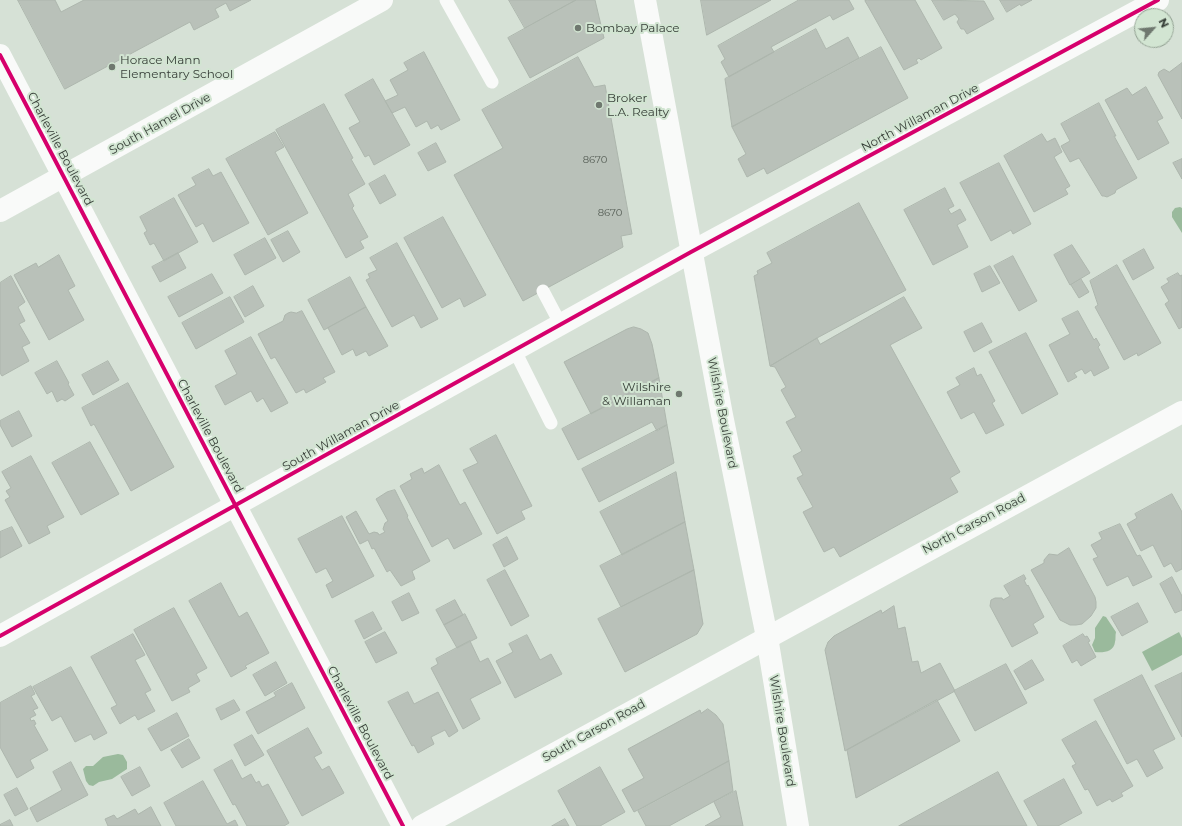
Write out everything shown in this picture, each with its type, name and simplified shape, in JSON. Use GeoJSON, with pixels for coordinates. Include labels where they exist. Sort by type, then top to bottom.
{"type":"FeatureCollection","features":[{"type":"Feature","properties":{"kind":"street","name":"South Hamel Drive"},"geometry":{"type":"LineString","coordinates":[[0,211],[382,0]]}},
{"type":"Feature","properties":{"kind":"street","name":"Wilshire Boulevard"},"geometry":{"type":"LineString","coordinates":[[645,0],[722,415],[767,637],[798,826]]}},
{"type":"Feature","properties":{"kind":"street","name":"North Willaman Drive"},"geometry":{"type":"LineString","coordinates":[[691,252],[1158,0]]}},
{"type":"Feature","properties":{"kind":"street","name":"Charleville Boulevard"},"geometry":{"type":"LineString","coordinates":[[0,55],[403,826]]}},
{"type":"Feature","properties":{"kind":"street","name":"South Willaman Drive"},"geometry":{"type":"LineString","coordinates":[[0,636],[691,252]]}},
{"type":"Feature","properties":{"kind":"street","name":"North Carson Road"},"geometry":{"type":"LineString","coordinates":[[767,637],[1182,412]]}},
{"type":"Feature","properties":{"kind":"street","name":"South Carson Road"},"geometry":{"type":"LineString","coordinates":[[422,826],[767,637]]}},
{"type":"Feature","properties":{"kind":"lane"},"geometry":{"type":"LineString","coordinates":[[446,0],[492,82]]}},
{"type":"Feature","properties":{"kind":"lane"},"geometry":{"type":"LineString","coordinates":[[543,291],[561,325]]}},
{"type":"Feature","properties":{"kind":"lane"},"geometry":{"type":"LineString","coordinates":[[515,351],[551,423]]}},
{"type":"Feature","properties":{"kind":"shaded area"},"geometry":{"type":"Polygon","coordinates":[[[1175,208],[1182,208],[1182,233],[1172,217],[1172,212],[1175,208]]]}},
{"type":"Feature","properties":{"kind":"shaded area"},"geometry":{"type":"Polygon","coordinates":[[[1103,616],[1106,617],[1116,632],[1115,641],[1113,648],[1110,650],[1105,652],[1095,652],[1092,645],[1095,638],[1095,628],[1103,616]]]}},
{"type":"Feature","properties":{"kind":"shaded area"},"geometry":{"type":"Polygon","coordinates":[[[1179,632],[1182,638],[1182,655],[1152,671],[1142,652],[1179,632]]]}},
{"type":"Feature","properties":{"kind":"shaded area"},"geometry":{"type":"Polygon","coordinates":[[[118,754],[123,755],[127,762],[127,769],[112,779],[99,782],[93,786],[89,785],[86,781],[83,769],[86,766],[93,766],[103,757],[118,754]]]}},
{"type":"Feature","properties":{"kind":"building","name":"Horace Mann Elementary School"},"geometry":{"type":"Polygon","coordinates":[[[18,0],[55,0],[61,12],[84,0],[251,0],[230,11],[226,3],[215,9],[219,17],[194,30],[190,22],[65,89],[18,0]]]}},
{"type":"Feature","properties":{"kind":"building"},"geometry":{"type":"Polygon","coordinates":[[[509,0],[576,0],[525,28],[509,0]]]}},
{"type":"Feature","properties":{"kind":"building"},"geometry":{"type":"Polygon","coordinates":[[[576,0],[595,0],[604,38],[530,78],[508,38],[576,0]]]}},
{"type":"Feature","properties":{"kind":"building"},"geometry":{"type":"Polygon","coordinates":[[[701,0],[771,0],[707,35],[701,0]]]}},
{"type":"Feature","properties":{"kind":"building"},"geometry":{"type":"Polygon","coordinates":[[[799,0],[849,0],[854,9],[833,20],[830,15],[771,47],[774,52],[729,77],[721,62],[725,59],[718,46],[799,0]]]}},
{"type":"Feature","properties":{"kind":"building"},"geometry":{"type":"Polygon","coordinates":[[[915,0],[942,48],[921,60],[919,58],[916,60],[918,63],[904,70],[865,1],[915,0]]]}},
{"type":"Feature","properties":{"kind":"building"},"geometry":{"type":"Polygon","coordinates":[[[932,0],[984,1],[994,19],[967,34],[964,29],[961,29],[957,22],[959,19],[955,14],[944,20],[932,0]]]}},
{"type":"Feature","properties":{"kind":"building"},"geometry":{"type":"Polygon","coordinates":[[[1000,0],[1032,0],[1021,6],[1020,4],[1007,12],[1000,0]]]}},
{"type":"Feature","properties":{"kind":"building"},"geometry":{"type":"Polygon","coordinates":[[[816,29],[826,49],[848,37],[859,58],[732,127],[725,79],[816,29]]]}},
{"type":"Feature","properties":{"kind":"building"},"geometry":{"type":"Polygon","coordinates":[[[881,47],[908,98],[767,174],[764,168],[747,177],[738,159],[746,154],[732,127],[881,47]]]}},
{"type":"Feature","properties":{"kind":"building"},"geometry":{"type":"Polygon","coordinates":[[[424,52],[460,120],[441,130],[438,125],[431,129],[427,121],[416,127],[405,107],[392,113],[385,101],[398,95],[390,80],[408,70],[404,63],[424,52]]]}},
{"type":"Feature","properties":{"kind":"building"},"geometry":{"type":"Polygon","coordinates":[[[578,57],[594,87],[605,85],[632,234],[621,236],[623,247],[523,301],[454,175],[503,148],[482,110],[578,57]]]}},
{"type":"Feature","properties":{"kind":"building"},"geometry":{"type":"Polygon","coordinates":[[[1182,63],[1182,119],[1158,75],[1159,72],[1164,69],[1169,72],[1182,63]]]}},
{"type":"Feature","properties":{"kind":"building"},"geometry":{"type":"Polygon","coordinates":[[[373,79],[410,145],[374,165],[369,155],[365,157],[349,128],[360,122],[345,95],[373,79]]]}},
{"type":"Feature","properties":{"kind":"building"},"geometry":{"type":"Polygon","coordinates":[[[1146,87],[1163,118],[1157,121],[1169,143],[1138,160],[1105,100],[1127,88],[1132,95],[1146,87]]]}},
{"type":"Feature","properties":{"kind":"building"},"geometry":{"type":"Polygon","coordinates":[[[1099,103],[1116,136],[1114,136],[1137,178],[1107,197],[1102,196],[1079,158],[1070,162],[1061,146],[1070,141],[1061,124],[1099,103]]]}},
{"type":"Feature","properties":{"kind":"building"},"geometry":{"type":"Polygon","coordinates":[[[324,104],[365,184],[348,194],[354,206],[352,208],[368,237],[360,241],[364,248],[346,258],[276,130],[324,104]]]}},
{"type":"Feature","properties":{"kind":"building"},"geometry":{"type":"Polygon","coordinates":[[[275,132],[284,147],[275,152],[308,213],[268,235],[226,159],[275,132]]]}},
{"type":"Feature","properties":{"kind":"building"},"geometry":{"type":"Polygon","coordinates":[[[1042,134],[1047,142],[1055,138],[1062,152],[1054,157],[1070,186],[1065,189],[1068,194],[1034,212],[1004,156],[1042,134]]]}},
{"type":"Feature","properties":{"kind":"building"},"geometry":{"type":"Polygon","coordinates":[[[436,143],[446,162],[428,171],[418,153],[436,143]]]}},
{"type":"Feature","properties":{"kind":"building"},"geometry":{"type":"Polygon","coordinates":[[[1182,159],[1182,179],[1173,163],[1182,159]]]}},
{"type":"Feature","properties":{"kind":"building"},"geometry":{"type":"Polygon","coordinates":[[[999,163],[1031,224],[1013,234],[1011,230],[991,241],[960,183],[999,163]]]}},
{"type":"Feature","properties":{"kind":"building"},"geometry":{"type":"Polygon","coordinates":[[[209,169],[213,176],[221,172],[249,223],[213,242],[203,223],[196,227],[178,195],[196,185],[192,178],[209,169]]]}},
{"type":"Feature","properties":{"kind":"building"},"geometry":{"type":"Polygon","coordinates":[[[385,175],[396,195],[380,204],[369,184],[385,175]]]}},
{"type":"Feature","properties":{"kind":"building"},"geometry":{"type":"Polygon","coordinates":[[[945,188],[954,206],[948,209],[951,214],[960,209],[966,220],[957,225],[968,247],[933,265],[904,210],[945,188]]]}},
{"type":"Feature","properties":{"kind":"building"},"geometry":{"type":"Polygon","coordinates":[[[174,198],[198,242],[164,261],[154,243],[150,245],[144,233],[147,231],[140,217],[174,198]]]}},
{"type":"Feature","properties":{"kind":"building"},"geometry":{"type":"Polygon","coordinates":[[[859,203],[906,290],[817,338],[770,366],[754,276],[758,274],[757,271],[772,263],[767,253],[859,203]]]}},
{"type":"Feature","properties":{"kind":"building"},"geometry":{"type":"Polygon","coordinates":[[[443,217],[486,295],[464,307],[460,298],[442,308],[404,238],[443,217]]]}},
{"type":"Feature","properties":{"kind":"building"},"geometry":{"type":"Polygon","coordinates":[[[288,231],[300,252],[283,262],[271,240],[288,231]]]}},
{"type":"Feature","properties":{"kind":"building"},"geometry":{"type":"Polygon","coordinates":[[[265,238],[276,258],[245,275],[234,255],[265,238]]]}},
{"type":"Feature","properties":{"kind":"building"},"geometry":{"type":"Polygon","coordinates":[[[397,243],[438,319],[421,328],[414,315],[392,327],[366,280],[370,278],[368,274],[377,270],[370,258],[397,243]]]}},
{"type":"Feature","properties":{"kind":"building"},"geometry":{"type":"Polygon","coordinates":[[[1072,245],[1090,273],[1070,285],[1054,255],[1072,245]]]}},
{"type":"Feature","properties":{"kind":"building"},"geometry":{"type":"Polygon","coordinates":[[[1144,249],[1154,268],[1133,280],[1123,261],[1144,249]]]}},
{"type":"Feature","properties":{"kind":"building"},"geometry":{"type":"Polygon","coordinates":[[[178,253],[186,268],[160,282],[152,267],[178,253]]]}},
{"type":"Feature","properties":{"kind":"building"},"geometry":{"type":"Polygon","coordinates":[[[59,255],[75,286],[68,290],[84,320],[49,340],[14,275],[36,263],[38,267],[59,255]]]}},
{"type":"Feature","properties":{"kind":"building"},"geometry":{"type":"Polygon","coordinates":[[[1013,256],[1037,301],[1019,311],[994,266],[1013,256]]]}},
{"type":"Feature","properties":{"kind":"building"},"geometry":{"type":"Polygon","coordinates":[[[1117,265],[1161,343],[1138,356],[1137,353],[1124,360],[1095,307],[1098,305],[1090,281],[1117,265]]]}},
{"type":"Feature","properties":{"kind":"building"},"geometry":{"type":"Polygon","coordinates":[[[990,266],[1000,283],[982,292],[974,274],[990,266]]]}},
{"type":"Feature","properties":{"kind":"building"},"geometry":{"type":"Polygon","coordinates":[[[1178,273],[1180,276],[1182,275],[1182,327],[1179,329],[1165,304],[1169,301],[1161,287],[1169,282],[1167,279],[1178,273]]]}},
{"type":"Feature","properties":{"kind":"building"},"geometry":{"type":"Polygon","coordinates":[[[212,274],[223,293],[179,317],[168,297],[212,274]]]}},
{"type":"Feature","properties":{"kind":"building"},"geometry":{"type":"Polygon","coordinates":[[[11,276],[25,302],[18,307],[25,321],[19,324],[30,343],[22,347],[29,361],[2,376],[0,373],[0,283],[11,276]]]}},
{"type":"Feature","properties":{"kind":"building"},"geometry":{"type":"Polygon","coordinates":[[[350,277],[366,307],[324,330],[308,300],[350,277]]]}},
{"type":"Feature","properties":{"kind":"building"},"geometry":{"type":"Polygon","coordinates":[[[1081,279],[1089,292],[1079,298],[1071,285],[1081,279]]]}},
{"type":"Feature","properties":{"kind":"building"},"geometry":{"type":"Polygon","coordinates":[[[253,286],[264,306],[245,317],[234,297],[253,286]]]}},
{"type":"Feature","properties":{"kind":"building"},"geometry":{"type":"Polygon","coordinates":[[[230,297],[244,322],[196,349],[182,323],[230,297]]]}},
{"type":"Feature","properties":{"kind":"building"},"geometry":{"type":"Polygon","coordinates":[[[904,297],[922,328],[890,345],[960,472],[950,478],[958,492],[840,557],[834,547],[824,552],[803,512],[813,507],[797,478],[803,475],[793,456],[802,451],[786,422],[796,417],[781,390],[786,387],[775,367],[770,366],[817,338],[820,344],[904,297]]]}},
{"type":"Feature","properties":{"kind":"building"},"geometry":{"type":"Polygon","coordinates":[[[366,307],[388,346],[369,356],[366,351],[356,356],[353,349],[342,355],[328,328],[366,307]]]}},
{"type":"Feature","properties":{"kind":"building"},"geometry":{"type":"Polygon","coordinates":[[[302,311],[335,372],[323,378],[326,382],[306,393],[304,389],[296,393],[275,357],[271,359],[258,334],[283,321],[285,315],[288,313],[302,311]]]}},
{"type":"Feature","properties":{"kind":"building"},"geometry":{"type":"Polygon","coordinates":[[[1078,311],[1094,340],[1096,338],[1100,345],[1098,347],[1109,368],[1094,376],[1091,370],[1085,374],[1082,369],[1074,373],[1077,377],[1068,382],[1049,345],[1070,334],[1062,319],[1078,311]]]}},
{"type":"Feature","properties":{"kind":"building"},"geometry":{"type":"Polygon","coordinates":[[[982,323],[992,342],[974,352],[964,332],[982,323]]]}},
{"type":"Feature","properties":{"kind":"building"},"geometry":{"type":"Polygon","coordinates":[[[634,327],[648,333],[652,344],[659,378],[591,414],[564,362],[627,329],[634,327]]]}},
{"type":"Feature","properties":{"kind":"building"},"geometry":{"type":"Polygon","coordinates":[[[1026,333],[1058,394],[1022,414],[989,352],[1026,333]]]}},
{"type":"Feature","properties":{"kind":"building"},"geometry":{"type":"Polygon","coordinates":[[[251,337],[288,403],[271,412],[263,398],[257,402],[251,391],[225,405],[215,386],[237,374],[225,351],[251,337]]]}},
{"type":"Feature","properties":{"kind":"building"},"geometry":{"type":"Polygon","coordinates":[[[57,361],[74,395],[65,401],[62,399],[57,402],[52,391],[47,394],[35,373],[57,361]]]}},
{"type":"Feature","properties":{"kind":"building"},"geometry":{"type":"Polygon","coordinates":[[[108,361],[119,380],[93,395],[82,375],[108,361]]]}},
{"type":"Feature","properties":{"kind":"building"},"geometry":{"type":"Polygon","coordinates":[[[974,368],[977,376],[981,374],[995,401],[992,403],[1004,425],[986,434],[974,412],[961,419],[947,392],[960,385],[956,378],[974,368]]]}},
{"type":"Feature","properties":{"kind":"building"},"geometry":{"type":"Polygon","coordinates":[[[659,378],[667,425],[657,431],[652,422],[578,460],[562,429],[659,378]]]}},
{"type":"Feature","properties":{"kind":"building"},"geometry":{"type":"Polygon","coordinates":[[[128,383],[174,467],[131,491],[94,424],[91,426],[82,408],[128,383]]]}},
{"type":"Feature","properties":{"kind":"building"},"geometry":{"type":"Polygon","coordinates":[[[19,411],[32,436],[12,447],[0,425],[0,421],[19,411]]]}},
{"type":"Feature","properties":{"kind":"building"},"geometry":{"type":"Polygon","coordinates":[[[667,425],[674,463],[599,502],[582,469],[667,425]]]}},
{"type":"Feature","properties":{"kind":"building"},"geometry":{"type":"Polygon","coordinates":[[[496,435],[532,506],[521,511],[525,519],[497,534],[463,470],[478,463],[470,449],[496,435]]]}},
{"type":"Feature","properties":{"kind":"building"},"geometry":{"type":"Polygon","coordinates":[[[90,442],[119,494],[81,515],[52,463],[90,442]]]}},
{"type":"Feature","properties":{"kind":"building"},"geometry":{"type":"Polygon","coordinates":[[[31,456],[64,517],[47,526],[50,533],[29,544],[5,500],[10,497],[6,491],[11,488],[2,472],[31,456]]]}},
{"type":"Feature","properties":{"kind":"building"},"geometry":{"type":"Polygon","coordinates":[[[439,465],[460,505],[465,502],[482,534],[454,549],[448,538],[432,547],[400,486],[412,479],[410,474],[422,468],[424,473],[439,465]]]}},
{"type":"Feature","properties":{"kind":"building"},"geometry":{"type":"Polygon","coordinates":[[[676,472],[685,522],[622,555],[600,512],[676,472]]]}},
{"type":"Feature","properties":{"kind":"building"},"geometry":{"type":"Polygon","coordinates":[[[395,490],[430,561],[412,571],[415,579],[401,586],[390,570],[387,572],[368,540],[360,544],[346,517],[356,511],[369,534],[374,532],[378,533],[379,535],[385,532],[383,529],[385,523],[388,521],[376,499],[387,492],[395,490]]]}},
{"type":"Feature","properties":{"kind":"building"},"geometry":{"type":"Polygon","coordinates":[[[1172,494],[1182,512],[1182,569],[1176,572],[1171,563],[1164,567],[1153,545],[1141,551],[1127,524],[1137,518],[1135,514],[1172,494]]]}},
{"type":"Feature","properties":{"kind":"building"},"geometry":{"type":"Polygon","coordinates":[[[342,516],[374,576],[332,598],[326,585],[333,581],[326,568],[316,573],[298,539],[342,516]]]}},
{"type":"Feature","properties":{"kind":"building"},"geometry":{"type":"Polygon","coordinates":[[[685,522],[694,570],[621,607],[600,566],[685,522]]]}},
{"type":"Feature","properties":{"kind":"building"},"geometry":{"type":"Polygon","coordinates":[[[1120,524],[1137,556],[1140,555],[1152,577],[1133,586],[1128,576],[1107,586],[1093,559],[1098,557],[1091,545],[1102,539],[1099,533],[1120,524]]]}},
{"type":"Feature","properties":{"kind":"building"},"geometry":{"type":"Polygon","coordinates":[[[12,527],[22,546],[0,558],[0,532],[12,527]]]}},
{"type":"Feature","properties":{"kind":"building"},"geometry":{"type":"Polygon","coordinates":[[[507,537],[518,559],[504,567],[493,545],[507,537]]]}},
{"type":"Feature","properties":{"kind":"building"},"geometry":{"type":"Polygon","coordinates":[[[1069,548],[1095,597],[1096,602],[1096,608],[1091,616],[1082,624],[1076,625],[1070,625],[1060,620],[1031,570],[1044,563],[1044,560],[1049,554],[1057,555],[1069,548]]]}},
{"type":"Feature","properties":{"kind":"building"},"geometry":{"type":"Polygon","coordinates":[[[505,570],[529,616],[511,626],[487,580],[505,570]]]}},
{"type":"Feature","properties":{"kind":"building"},"geometry":{"type":"Polygon","coordinates":[[[694,570],[703,624],[697,634],[625,672],[598,619],[694,570]]]}},
{"type":"Feature","properties":{"kind":"building"},"geometry":{"type":"Polygon","coordinates":[[[1024,575],[1026,579],[1024,580],[1044,617],[1033,624],[1038,633],[1012,647],[990,606],[991,600],[995,598],[1002,598],[1003,600],[1010,596],[1004,586],[1024,575]]]}},
{"type":"Feature","properties":{"kind":"building"},"geometry":{"type":"Polygon","coordinates":[[[1172,577],[1182,596],[1182,610],[1175,613],[1160,584],[1172,577]]]}},
{"type":"Feature","properties":{"kind":"building"},"geometry":{"type":"Polygon","coordinates":[[[221,583],[239,617],[247,612],[269,653],[245,666],[247,668],[231,677],[189,601],[221,583]]]}},
{"type":"Feature","properties":{"kind":"building"},"geometry":{"type":"Polygon","coordinates":[[[409,593],[419,613],[402,621],[392,602],[409,593]]]}},
{"type":"Feature","properties":{"kind":"building"},"geometry":{"type":"Polygon","coordinates":[[[455,600],[463,615],[444,625],[436,610],[455,600]]]}},
{"type":"Feature","properties":{"kind":"building"},"geometry":{"type":"Polygon","coordinates":[[[1138,603],[1148,622],[1122,636],[1111,617],[1138,603]]]}},
{"type":"Feature","properties":{"kind":"building"},"geometry":{"type":"Polygon","coordinates":[[[894,606],[898,629],[905,627],[912,662],[918,661],[921,673],[940,663],[955,691],[845,751],[825,650],[828,642],[834,636],[881,610],[882,613],[894,606]]]}},
{"type":"Feature","properties":{"kind":"building"},"geometry":{"type":"Polygon","coordinates":[[[174,608],[207,668],[196,674],[200,681],[188,688],[190,692],[172,701],[134,630],[174,608]]]}},
{"type":"Feature","properties":{"kind":"building"},"geometry":{"type":"Polygon","coordinates":[[[373,612],[382,629],[364,639],[355,621],[373,612]]]}},
{"type":"Feature","properties":{"kind":"building"},"geometry":{"type":"Polygon","coordinates":[[[465,614],[477,638],[457,648],[444,625],[465,614]]]}},
{"type":"Feature","properties":{"kind":"building"},"geometry":{"type":"Polygon","coordinates":[[[385,632],[397,653],[376,663],[365,642],[385,632]]]}},
{"type":"Feature","properties":{"kind":"building"},"geometry":{"type":"Polygon","coordinates":[[[133,634],[145,655],[135,660],[151,690],[145,693],[155,711],[138,720],[135,715],[120,724],[111,708],[117,705],[91,657],[133,634]]]}},
{"type":"Feature","properties":{"kind":"building"},"geometry":{"type":"Polygon","coordinates":[[[1083,634],[1085,637],[1087,636],[1090,641],[1088,642],[1096,657],[1081,666],[1077,660],[1072,663],[1063,646],[1083,634]]]}},
{"type":"Feature","properties":{"kind":"building"},"geometry":{"type":"Polygon","coordinates":[[[527,635],[540,660],[551,654],[562,674],[515,698],[496,661],[513,652],[509,644],[527,635]]]}},
{"type":"Feature","properties":{"kind":"building"},"geometry":{"type":"Polygon","coordinates":[[[470,641],[480,662],[488,658],[501,683],[470,699],[480,719],[463,729],[431,668],[438,664],[436,659],[470,641]]]}},
{"type":"Feature","properties":{"kind":"building"},"geometry":{"type":"Polygon","coordinates":[[[1032,660],[1044,680],[1025,690],[1014,671],[1032,660]]]}},
{"type":"Feature","properties":{"kind":"building"},"geometry":{"type":"Polygon","coordinates":[[[276,662],[287,683],[265,696],[253,675],[276,662]]]}},
{"type":"Feature","properties":{"kind":"building"},"geometry":{"type":"Polygon","coordinates":[[[1006,664],[1027,703],[975,731],[954,691],[1006,664]]]}},
{"type":"Feature","properties":{"kind":"building"},"geometry":{"type":"Polygon","coordinates":[[[71,667],[107,733],[94,740],[91,734],[75,742],[61,716],[52,721],[33,687],[71,667]]]}},
{"type":"Feature","properties":{"kind":"building"},"geometry":{"type":"Polygon","coordinates":[[[1182,673],[1182,737],[1155,686],[1182,673]]]}},
{"type":"Feature","properties":{"kind":"building"},"geometry":{"type":"Polygon","coordinates":[[[1142,675],[1175,739],[1153,750],[1163,768],[1147,777],[1137,759],[1127,764],[1094,700],[1142,675]]]}},
{"type":"Feature","properties":{"kind":"building"},"geometry":{"type":"Polygon","coordinates":[[[292,683],[305,708],[258,734],[246,712],[276,696],[274,693],[292,683]]]}},
{"type":"Feature","properties":{"kind":"building"},"geometry":{"type":"Polygon","coordinates":[[[31,686],[35,694],[31,696],[38,708],[33,710],[36,715],[30,718],[31,721],[34,720],[36,724],[34,725],[48,750],[30,760],[34,768],[17,778],[0,747],[0,703],[31,686]]]}},
{"type":"Feature","properties":{"kind":"building"},"geometry":{"type":"Polygon","coordinates":[[[408,692],[414,704],[438,692],[458,731],[449,737],[445,730],[431,737],[434,744],[418,753],[414,745],[412,746],[388,702],[408,692]]]}},
{"type":"Feature","properties":{"kind":"building"},"geometry":{"type":"Polygon","coordinates":[[[234,700],[240,710],[221,720],[216,709],[234,700]]]}},
{"type":"Feature","properties":{"kind":"building"},"geometry":{"type":"Polygon","coordinates":[[[937,700],[960,741],[856,798],[847,750],[937,700]]]}},
{"type":"Feature","properties":{"kind":"building"},"geometry":{"type":"Polygon","coordinates":[[[708,709],[716,715],[723,724],[729,761],[634,812],[622,790],[644,778],[628,749],[700,710],[701,713],[708,709]]]}},
{"type":"Feature","properties":{"kind":"building"},"geometry":{"type":"Polygon","coordinates":[[[177,713],[189,736],[161,751],[148,729],[177,713]]]}},
{"type":"Feature","properties":{"kind":"building"},"geometry":{"type":"Polygon","coordinates":[[[1096,721],[1133,786],[1121,793],[1123,796],[1112,802],[1110,799],[1097,806],[1088,789],[1085,790],[1072,766],[1076,764],[1062,740],[1096,721]]]}},
{"type":"Feature","properties":{"kind":"building"},"geometry":{"type":"Polygon","coordinates":[[[308,728],[322,753],[314,757],[322,770],[329,766],[344,793],[302,816],[267,751],[308,728]]]}},
{"type":"Feature","properties":{"kind":"building"},"geometry":{"type":"Polygon","coordinates":[[[252,735],[264,755],[245,766],[234,745],[252,735]]]}},
{"type":"Feature","properties":{"kind":"building"},"geometry":{"type":"Polygon","coordinates":[[[189,739],[200,758],[182,768],[171,750],[189,739]]]}},
{"type":"Feature","properties":{"kind":"building"},"geometry":{"type":"Polygon","coordinates":[[[232,760],[242,779],[251,774],[256,783],[259,781],[262,787],[268,784],[289,823],[284,826],[247,826],[235,804],[233,805],[214,770],[232,760]]]}},
{"type":"Feature","properties":{"kind":"building"},"geometry":{"type":"Polygon","coordinates":[[[729,761],[733,791],[669,826],[646,826],[638,811],[729,761]]]}},
{"type":"Feature","properties":{"kind":"building"},"geometry":{"type":"Polygon","coordinates":[[[71,762],[88,795],[37,822],[30,808],[62,790],[53,772],[71,762]]]}},
{"type":"Feature","properties":{"kind":"building"},"geometry":{"type":"Polygon","coordinates":[[[140,767],[150,786],[132,796],[121,777],[140,767]]]}},
{"type":"Feature","properties":{"kind":"building"},"geometry":{"type":"Polygon","coordinates":[[[600,767],[625,812],[600,826],[577,826],[558,791],[600,767]]]}},
{"type":"Feature","properties":{"kind":"building"},"geometry":{"type":"Polygon","coordinates":[[[998,772],[1027,826],[899,826],[998,772]]]}},
{"type":"Feature","properties":{"kind":"building"},"geometry":{"type":"Polygon","coordinates":[[[1064,779],[1082,813],[1058,826],[1038,826],[1024,801],[1064,779]]]}},
{"type":"Feature","properties":{"kind":"building"},"geometry":{"type":"Polygon","coordinates":[[[203,781],[227,824],[235,820],[238,826],[176,826],[164,803],[203,781]]]}},
{"type":"Feature","properties":{"kind":"building"},"geometry":{"type":"Polygon","coordinates":[[[17,788],[28,809],[15,816],[4,795],[17,788]]]}},
{"type":"Feature","properties":{"kind":"building"},"geometry":{"type":"Polygon","coordinates":[[[736,791],[743,826],[705,826],[721,817],[714,802],[736,791]]]}},
{"type":"Feature","properties":{"kind":"building"},"geometry":{"type":"Polygon","coordinates":[[[151,807],[161,826],[108,826],[105,819],[114,815],[117,819],[135,809],[138,814],[151,807]]]}},
{"type":"Feature","properties":{"kind":"building"},"geometry":{"type":"Polygon","coordinates":[[[565,819],[569,826],[552,826],[565,819]]]}},
{"type":"Feature","properties":{"kind":"building"},"geometry":{"type":"Polygon","coordinates":[[[10,820],[13,826],[0,826],[0,825],[10,820]]]}},
{"type":"Feature","properties":{"kind":"cycle path"},"geometry":{"type":"LineString","coordinates":[[0,636],[691,252],[1158,0]]}},
{"type":"Feature","properties":{"kind":"cycle path"},"geometry":{"type":"LineString","coordinates":[[0,55],[403,826]]}},
{"type":"Feature","properties":{"kind":"place","name":"Bombay Palace"},"geometry":{"type":"Point","coordinates":[578,28]}},
{"type":"Feature","properties":{"kind":"place","name":"Horace Mann Elementary School"},"geometry":{"type":"Point","coordinates":[112,67]}},
{"type":"Feature","properties":{"kind":"place","name":"Broker L.A. Realty"},"geometry":{"type":"Point","coordinates":[599,105]}},
{"type":"Feature","properties":{"kind":"place","name":"Wilshire & Willaman"},"geometry":{"type":"Point","coordinates":[679,394]}}]}
